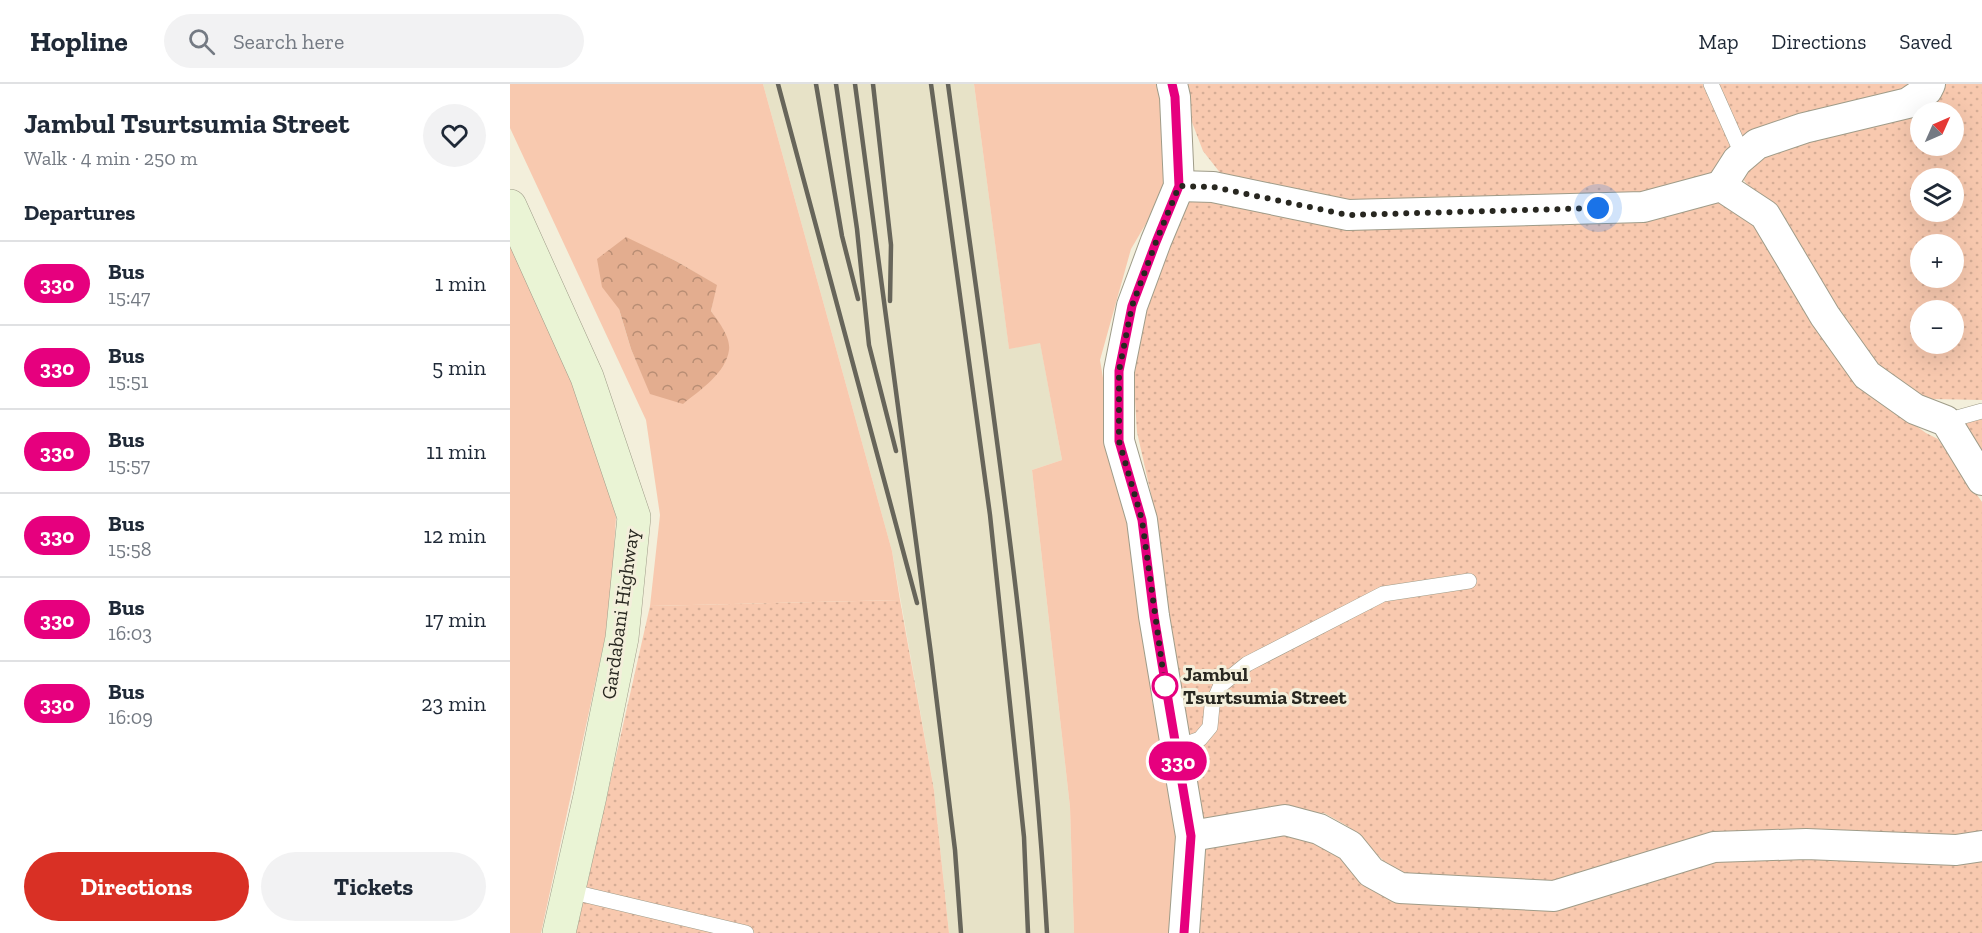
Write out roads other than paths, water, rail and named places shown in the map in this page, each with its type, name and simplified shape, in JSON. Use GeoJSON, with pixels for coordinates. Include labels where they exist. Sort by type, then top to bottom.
{"type":"FeatureCollection","features":[{"type":"Feature","properties":{"kind":"main road","name":"Gardabani Highway"},"geometry":{"type":"LineString","coordinates":[[510,206],[587,377],[634,517],[622,638],[559,933]]}},
{"type":"Feature","properties":{"kind":"street"},"geometry":{"type":"LineString","coordinates":[[1172,84],[1175,97],[1179,186],[1132,306],[1119,371],[1119,441],[1142,520],[1154,616],[1191,836],[1184,933]]}},
{"type":"Feature","properties":{"kind":"street"},"geometry":{"type":"LineString","coordinates":[[1179,186],[1213,187],[1348,215],[1643,207],[1721,186],[1737,161],[1757,144],[1804,128],[1908,103],[1927,90],[1930,84]]}},
{"type":"Feature","properties":{"kind":"street"},"geometry":{"type":"LineString","coordinates":[[1721,186],[1766,215],[1825,316],[1867,375],[1916,409],[1946,421],[1982,480]]}},
{"type":"Feature","properties":{"kind":"street"},"geometry":{"type":"LineString","coordinates":[[1191,836],[1285,820],[1319,829],[1350,846],[1371,872],[1400,888],[1554,896],[1714,848],[1806,844],[1956,850],[1982,846]]}},
{"type":"Feature","properties":{"kind":"lane"},"geometry":{"type":"LineString","coordinates":[[1711,84],[1743,156]]}},
{"type":"Feature","properties":{"kind":"lane"},"geometry":{"type":"LineString","coordinates":[[1946,421],[1982,411]]}},
{"type":"Feature","properties":{"kind":"lane"},"geometry":{"type":"LineString","coordinates":[[1175,748],[1200,739],[1210,727],[1212,706],[1221,685],[1247,664],[1383,594],[1469,580]]}},
{"type":"Feature","properties":{"kind":"lane"},"geometry":{"type":"LineString","coordinates":[[568,891],[746,933]]}},
{"type":"Feature","properties":{"kind":"railway"},"geometry":{"type":"LineString","coordinates":[[778,84],[917,603]]}},
{"type":"Feature","properties":{"kind":"railway"},"geometry":{"type":"LineString","coordinates":[[816,84],[842,236],[858,299]]}},
{"type":"Feature","properties":{"kind":"railway"},"geometry":{"type":"LineString","coordinates":[[836,84],[857,229],[869,345],[896,451]]}},
{"type":"Feature","properties":{"kind":"railway"},"geometry":{"type":"LineString","coordinates":[[855,84],[931,654],[955,850],[961,933]]}},
{"type":"Feature","properties":{"kind":"railway"},"geometry":{"type":"LineString","coordinates":[[873,84],[891,245],[890,301]]}},
{"type":"Feature","properties":{"kind":"railway"},"geometry":{"type":"LineString","coordinates":[[931,84],[990,515],[1024,837],[1028,933]]}},
{"type":"Feature","properties":{"kind":"railway"},"geometry":{"type":"LineString","coordinates":[[948,84],[1019,614],[1040,827],[1047,933]]}},
{"type":"Feature","properties":{"kind":"place","name":"Jambul Tsurtsumia Street"},"geometry":{"type":"Point","coordinates":[1165,686]}}]}
